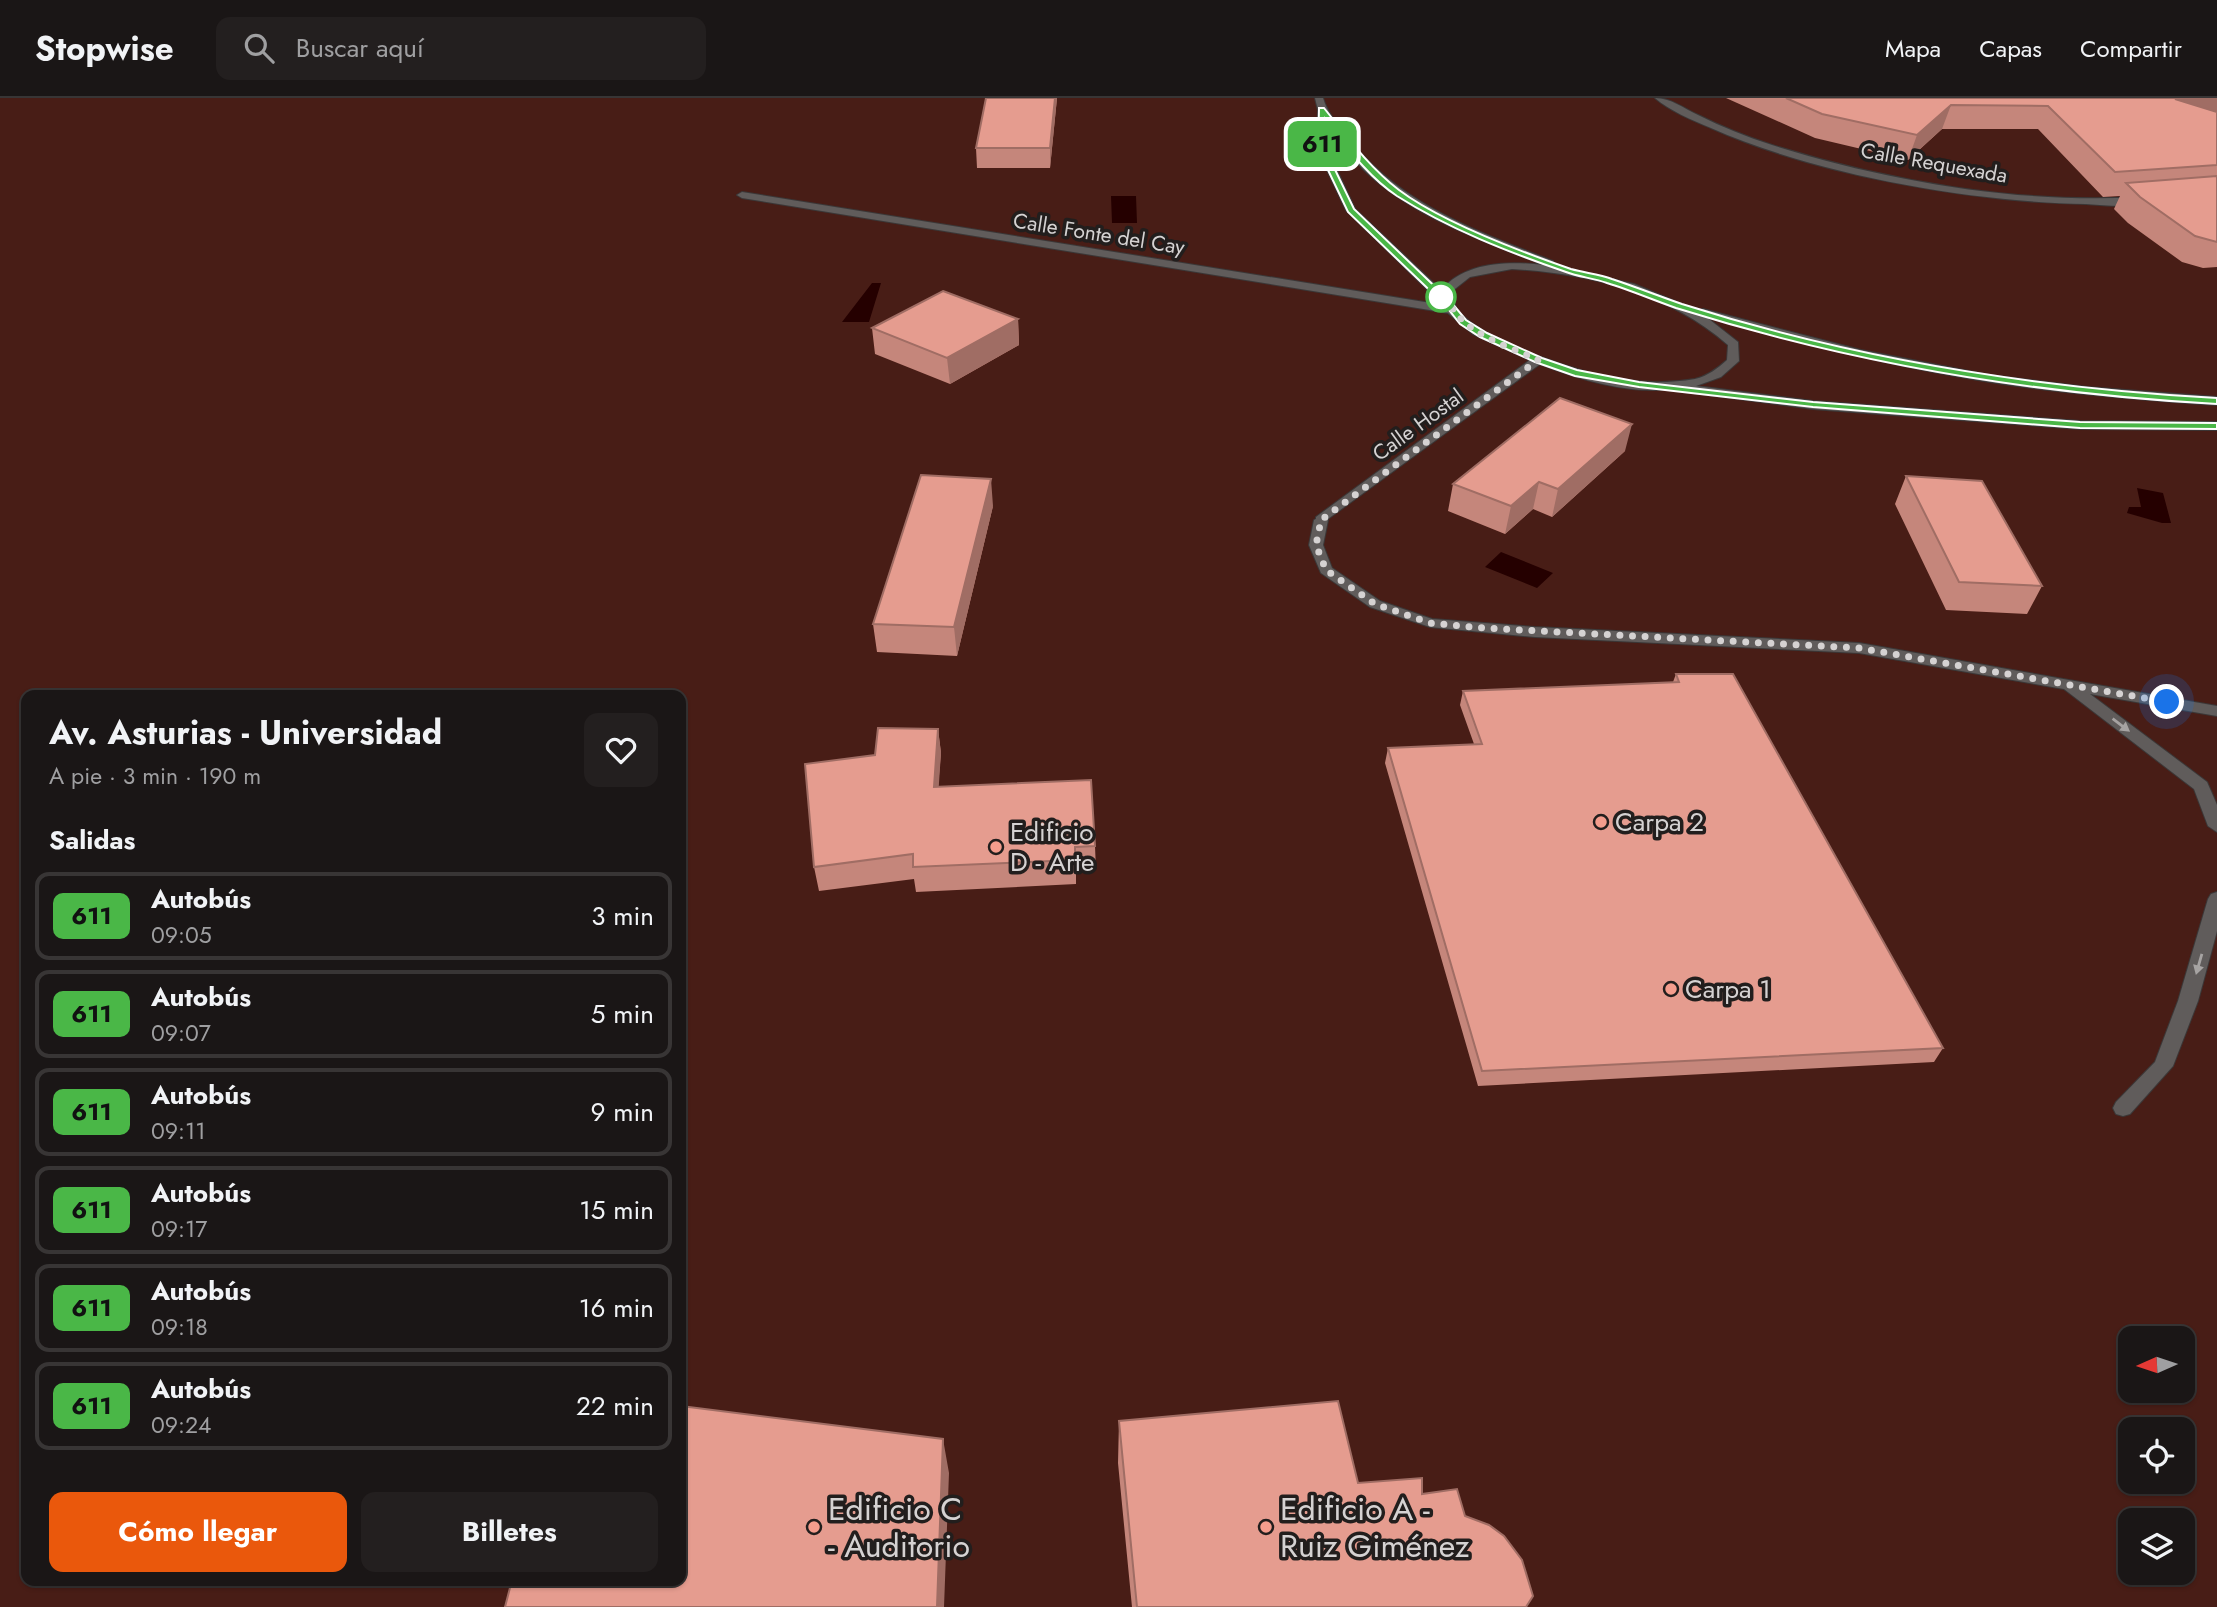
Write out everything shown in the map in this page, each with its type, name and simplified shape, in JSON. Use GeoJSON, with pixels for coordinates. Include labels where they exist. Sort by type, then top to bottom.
{"type":"FeatureCollection","features":[{"type":"Feature","properties":{"kind":"street"},"geometry":{"type":"LineString","coordinates":[[1319,98],[1322,110],[1322,149],[1351,210],[1463,322],[1483,335],[1538,360],[1575,373],[1609,380],[1813,405],[2080,425],[2217,426]]}},
{"type":"Feature","properties":{"kind":"street","name":"Calle Requexada"},"geometry":{"type":"LineString","coordinates":[[1659,98],[1697,121],[1786,153],[1892,179],[2004,196],[2111,203],[2151,200]]}},
{"type":"Feature","properties":{"kind":"street"},"geometry":{"type":"LineString","coordinates":[[1322,110],[1367,167],[1398,193],[1449,223],[1570,271],[1607,280],[1679,306],[1796,338],[1958,373],[2143,397],[2217,401]]}},
{"type":"Feature","properties":{"kind":"street","name":"Calle Fonte del Cay"},"geometry":{"type":"LineString","coordinates":[[742,195],[1450,307]]}},
{"type":"Feature","properties":{"kind":"street"},"geometry":{"type":"LineString","coordinates":[[1450,307],[1445,292],[1453,281],[1470,272],[1512,266],[1570,271]]}},
{"type":"Feature","properties":{"kind":"street"},"geometry":{"type":"LineString","coordinates":[[1668,386],[1717,376],[1733,361],[1734,344],[1716,325],[1679,306]]}},
{"type":"Feature","properties":{"kind":"street","name":"Calle Hostal"},"geometry":{"type":"LineString","coordinates":[[1538,360],[1321,520],[1316,545],[1326,570],[1375,604],[1430,623],[1535,632],[1859,648],[2067,684]]}},
{"type":"Feature","properties":{"kind":"street"},"geometry":{"type":"LineString","coordinates":[[2067,684],[2217,711]]}},
{"type":"Feature","properties":{"kind":"street"},"geometry":{"type":"LineString","coordinates":[[2067,684],[2201,786],[2217,826]]}},
{"type":"Feature","properties":{"kind":"street"},"geometry":{"type":"LineString","coordinates":[[2123,1108],[2163,1066],[2188,1001],[2217,899]]}},
{"type":"Feature","properties":{"kind":"shaded area"},"geometry":{"type":"Polygon","coordinates":[[[0,98],[2217,98],[2217,1607],[0,1607],[0,98]]]}},
{"type":"Feature","properties":{"kind":"shaded area"},"geometry":{"type":"Polygon","coordinates":[[[1111,196],[1136,196],[1137,223],[1112,223],[1111,196]]]}},
{"type":"Feature","properties":{"kind":"shaded area"},"geometry":{"type":"Polygon","coordinates":[[[872,283],[881,283],[869,322],[842,322],[872,283]]]}},
{"type":"Feature","properties":{"kind":"shaded area"},"geometry":{"type":"Polygon","coordinates":[[[2137,488],[2163,493],[2171,523],[2127,513],[2129,507],[2141,507],[2137,488]]]}},
{"type":"Feature","properties":{"kind":"shaded area"},"geometry":{"type":"Polygon","coordinates":[[[1501,552],[1553,573],[1537,588],[1485,567],[1501,552]]]}},
{"type":"Feature","properties":{"kind":"building"},"geometry":{"type":"Polygon","coordinates":[[[986,98],[1055,98],[1050,148],[976,148],[986,98]]]}},
{"type":"Feature","properties":{"kind":"building"},"geometry":{"type":"Polygon","coordinates":[[[1786,98],[2184,98],[2175,99],[2217,112],[2217,165],[2115,172],[2048,106],[1951,105],[1917,135],[1822,114],[1786,98]]]}},
{"type":"Feature","properties":{"kind":"building"},"geometry":{"type":"Polygon","coordinates":[[[2217,176],[2217,242],[2195,236],[2140,197],[2126,183],[2217,176]]]}},
{"type":"Feature","properties":{"kind":"building"},"geometry":{"type":"Polygon","coordinates":[[[943,291],[1018,319],[947,358],[872,328],[943,291]]]}},
{"type":"Feature","properties":{"kind":"building"},"geometry":{"type":"Polygon","coordinates":[[[1560,398],[1632,424],[1558,489],[1539,482],[1511,506],[1453,484],[1560,398]]]}},
{"type":"Feature","properties":{"kind":"building"},"geometry":{"type":"Polygon","coordinates":[[[921,475],[991,479],[954,627],[873,624],[921,475]]]}},
{"type":"Feature","properties":{"kind":"building"},"geometry":{"type":"Polygon","coordinates":[[[1906,476],[1982,481],[2042,586],[1959,582],[1906,476]]]}},
{"type":"Feature","properties":{"kind":"building"},"geometry":{"type":"Polygon","coordinates":[[[1676,674],[1733,674],[1943,1048],[1482,1071],[1388,748],[1482,744],[1463,691],[1679,682],[1676,674]]]}},
{"type":"Feature","properties":{"kind":"building"},"geometry":{"type":"Polygon","coordinates":[[[878,728],[938,729],[934,787],[1091,780],[1095,846],[1075,847],[1075,860],[913,867],[913,854],[814,867],[805,764],[875,755],[878,728]]]}},
{"type":"Feature","properties":{"kind":"building","name":"Edificio A - Ruiz Giménez"},"geometry":{"type":"Polygon","coordinates":[[[1338,1401],[1358,1483],[1422,1478],[1422,1494],[1457,1489],[1465,1516],[1489,1525],[1504,1536],[1522,1560],[1533,1596],[1526,1607],[1137,1607],[1119,1421],[1338,1401]]]}},
{"type":"Feature","properties":{"kind":"building","name":"Edificio C - Auditorio"},"geometry":{"type":"Polygon","coordinates":[[[686,1407],[943,1439],[937,1607],[505,1607],[510,1586],[686,1586],[686,1407]]]}},
{"type":"Feature","properties":{"kind":"bus line","name":"611"},"geometry":{"type":"LineString","coordinates":[[2217,401],[2143,397],[1958,373],[1796,338],[1679,306],[1607,280],[1570,271],[1449,223],[1398,193],[1367,167],[1322,110],[1322,149],[1351,210],[1448,303],[1463,322],[1483,335],[1538,360],[1575,373],[1609,380],[1813,405],[2080,425],[2217,426]]}},
{"type":"Feature","properties":{"kind":"place","name":"Carpa 2"},"geometry":{"type":"Point","coordinates":[1601,822]}},
{"type":"Feature","properties":{"kind":"place","name":"Edificio D - Arte"},"geometry":{"type":"Point","coordinates":[996,847]}},
{"type":"Feature","properties":{"kind":"place","name":"Carpa 1"},"geometry":{"type":"Point","coordinates":[1671,989]}},
{"type":"Feature","properties":{"kind":"place","name":"Edificio C - Auditorio"},"geometry":{"type":"Point","coordinates":[814,1527]}},
{"type":"Feature","properties":{"kind":"place","name":"Edificio A - Ruiz Giménez"},"geometry":{"type":"Point","coordinates":[1266,1527]}},
{"type":"Feature","properties":{"kind":"route"},"geometry":{"type":"LineString","coordinates":[[1441,297],[1445,292],[1451,310],[1483,335],[1538,360],[1321,520],[1316,545],[1326,570],[1375,604],[1430,623],[1483,628],[1859,648],[2167,702]]}}]}
